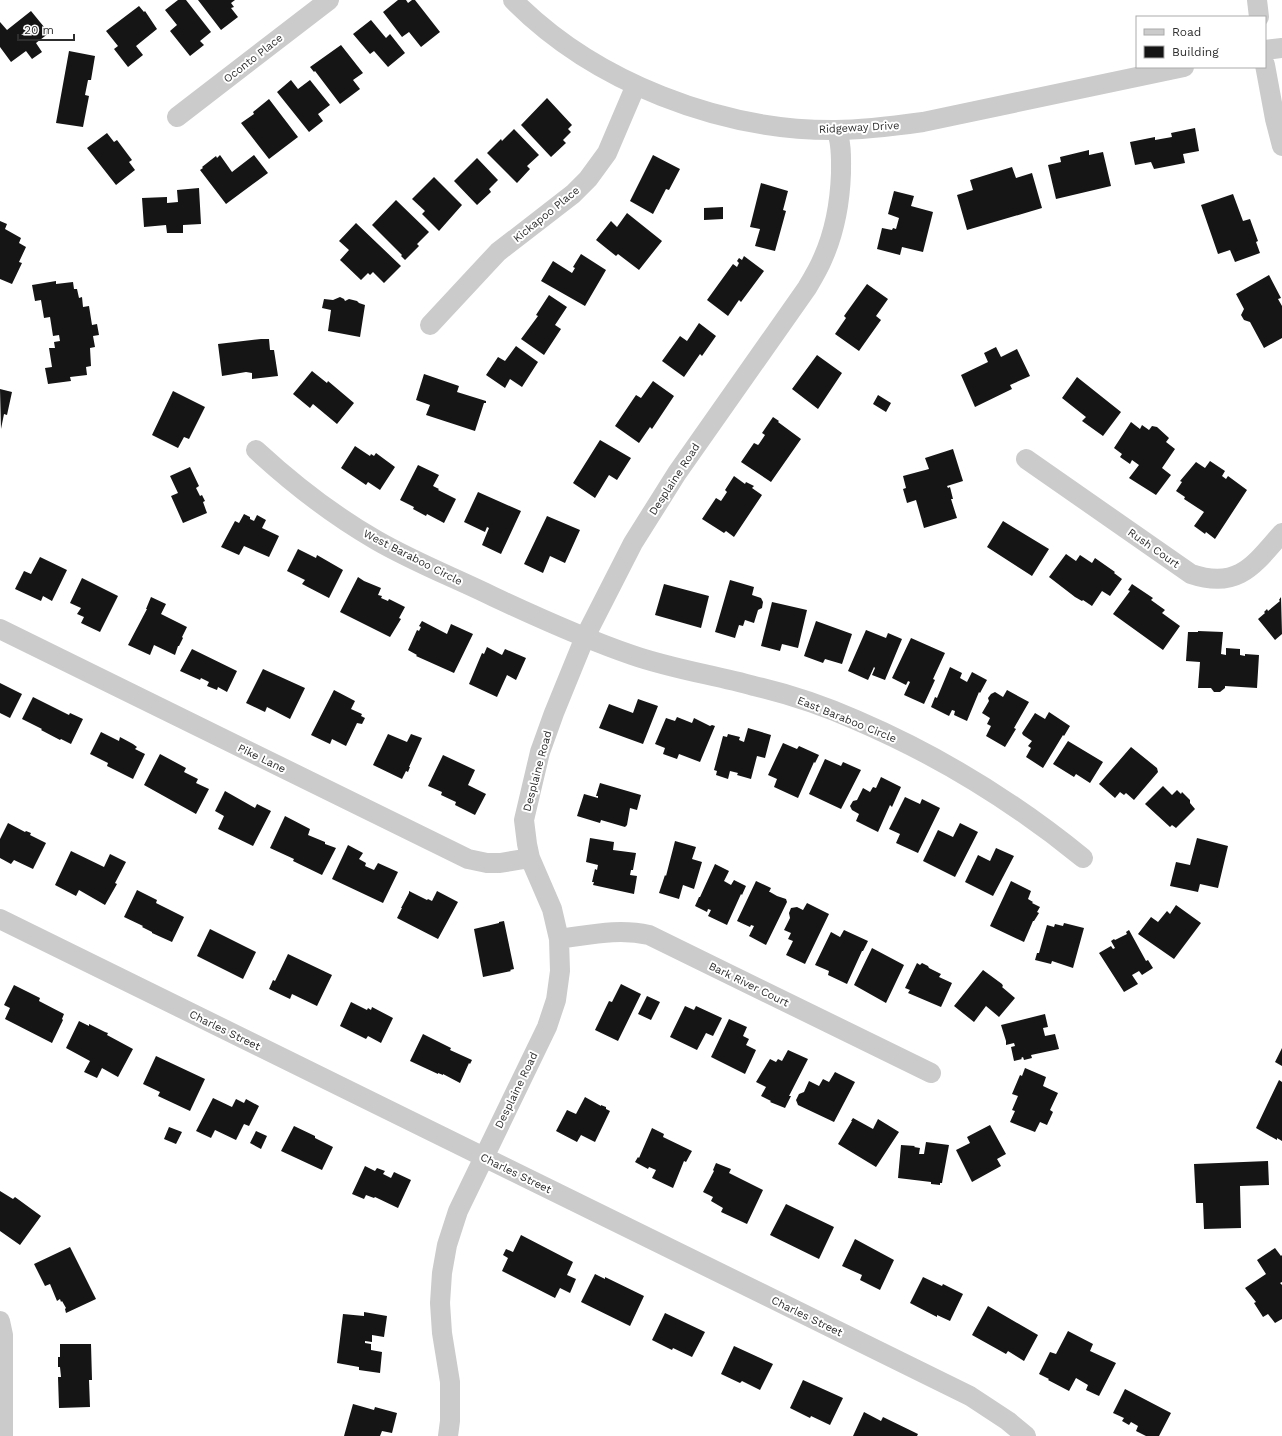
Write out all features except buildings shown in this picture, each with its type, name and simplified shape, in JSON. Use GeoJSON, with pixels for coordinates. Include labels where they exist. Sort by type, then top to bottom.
{"type":"FeatureCollection","features":[{"type":"Feature","properties":{"kind":"street","name":"Oconto Place"},"geometry":{"type":"LineString","coordinates":[[177,117],[329,0]]}},
{"type":"Feature","properties":{"kind":"street","name":"Ridgeway Drive"},"geometry":{"type":"LineString","coordinates":[[513,0],[558,39],[600,66],[636,85],[681,103],[720,115],[760,124],[836,130],[883,128],[923,122],[1179,68]]}},
{"type":"Feature","properties":{"kind":"street"},"geometry":{"type":"LineString","coordinates":[[1257,0],[1259,16]]}},
{"type":"Feature","properties":{"kind":"street"},"geometry":{"type":"LineString","coordinates":[[1266,50],[1282,48]]}},
{"type":"Feature","properties":{"kind":"street"},"geometry":{"type":"LineString","coordinates":[[1266,68],[1275,119],[1282,146]]}},
{"type":"Feature","properties":{"kind":"street","name":"Kickapoo Place"},"geometry":{"type":"LineString","coordinates":[[430,325],[498,252],[573,194],[588,179],[607,153],[636,85]]}},
{"type":"Feature","properties":{"kind":"street","name":"Desplaine Road"},"geometry":{"type":"LineString","coordinates":[[448,1436],[450,1421],[450,1382],[442,1333],[440,1303],[442,1273],[447,1245],[458,1210],[547,1027],[556,1000],[560,971],[559,939],[552,909],[530,858],[524,820],[540,752],[554,713],[586,637],[633,543],[676,473],[807,288],[824,257],[833,232],[840,197],[841,163],[839,136],[836,130]]}},
{"type":"Feature","properties":{"kind":"street","name":"West Baraboo Circle"},"geometry":{"type":"LineString","coordinates":[[256,450],[294,484],[334,514],[377,540],[418,562],[553,624],[586,637]]}},
{"type":"Feature","properties":{"kind":"street","name":"Rush Court"},"geometry":{"type":"LineString","coordinates":[[1026,459],[1191,574],[1204,578],[1218,580],[1230,578],[1243,572],[1254,564],[1282,533]]}},
{"type":"Feature","properties":{"kind":"street","name":"Pike Lane"},"geometry":{"type":"LineString","coordinates":[[0,629],[468,859],[487,863],[500,863],[530,858]]}},
{"type":"Feature","properties":{"kind":"street","name":"East Baraboo Circle"},"geometry":{"type":"LineString","coordinates":[[586,637],[633,655],[676,668],[757,686],[813,704],[855,720],[909,744],[962,772],[1012,804],[1083,858]]}},
{"type":"Feature","properties":{"kind":"street","name":"Charles Street"},"geometry":{"type":"LineString","coordinates":[[0,920],[970,1396],[1008,1421],[1026,1436]]}},
{"type":"Feature","properties":{"kind":"street","name":"Bark River Court"},"geometry":{"type":"LineString","coordinates":[[559,939],[620,931],[649,935],[931,1073]]}},
{"type":"Feature","properties":{"kind":"street"},"geometry":{"type":"LineString","coordinates":[[0,1321],[3,1335],[3,1436]]}}]}
